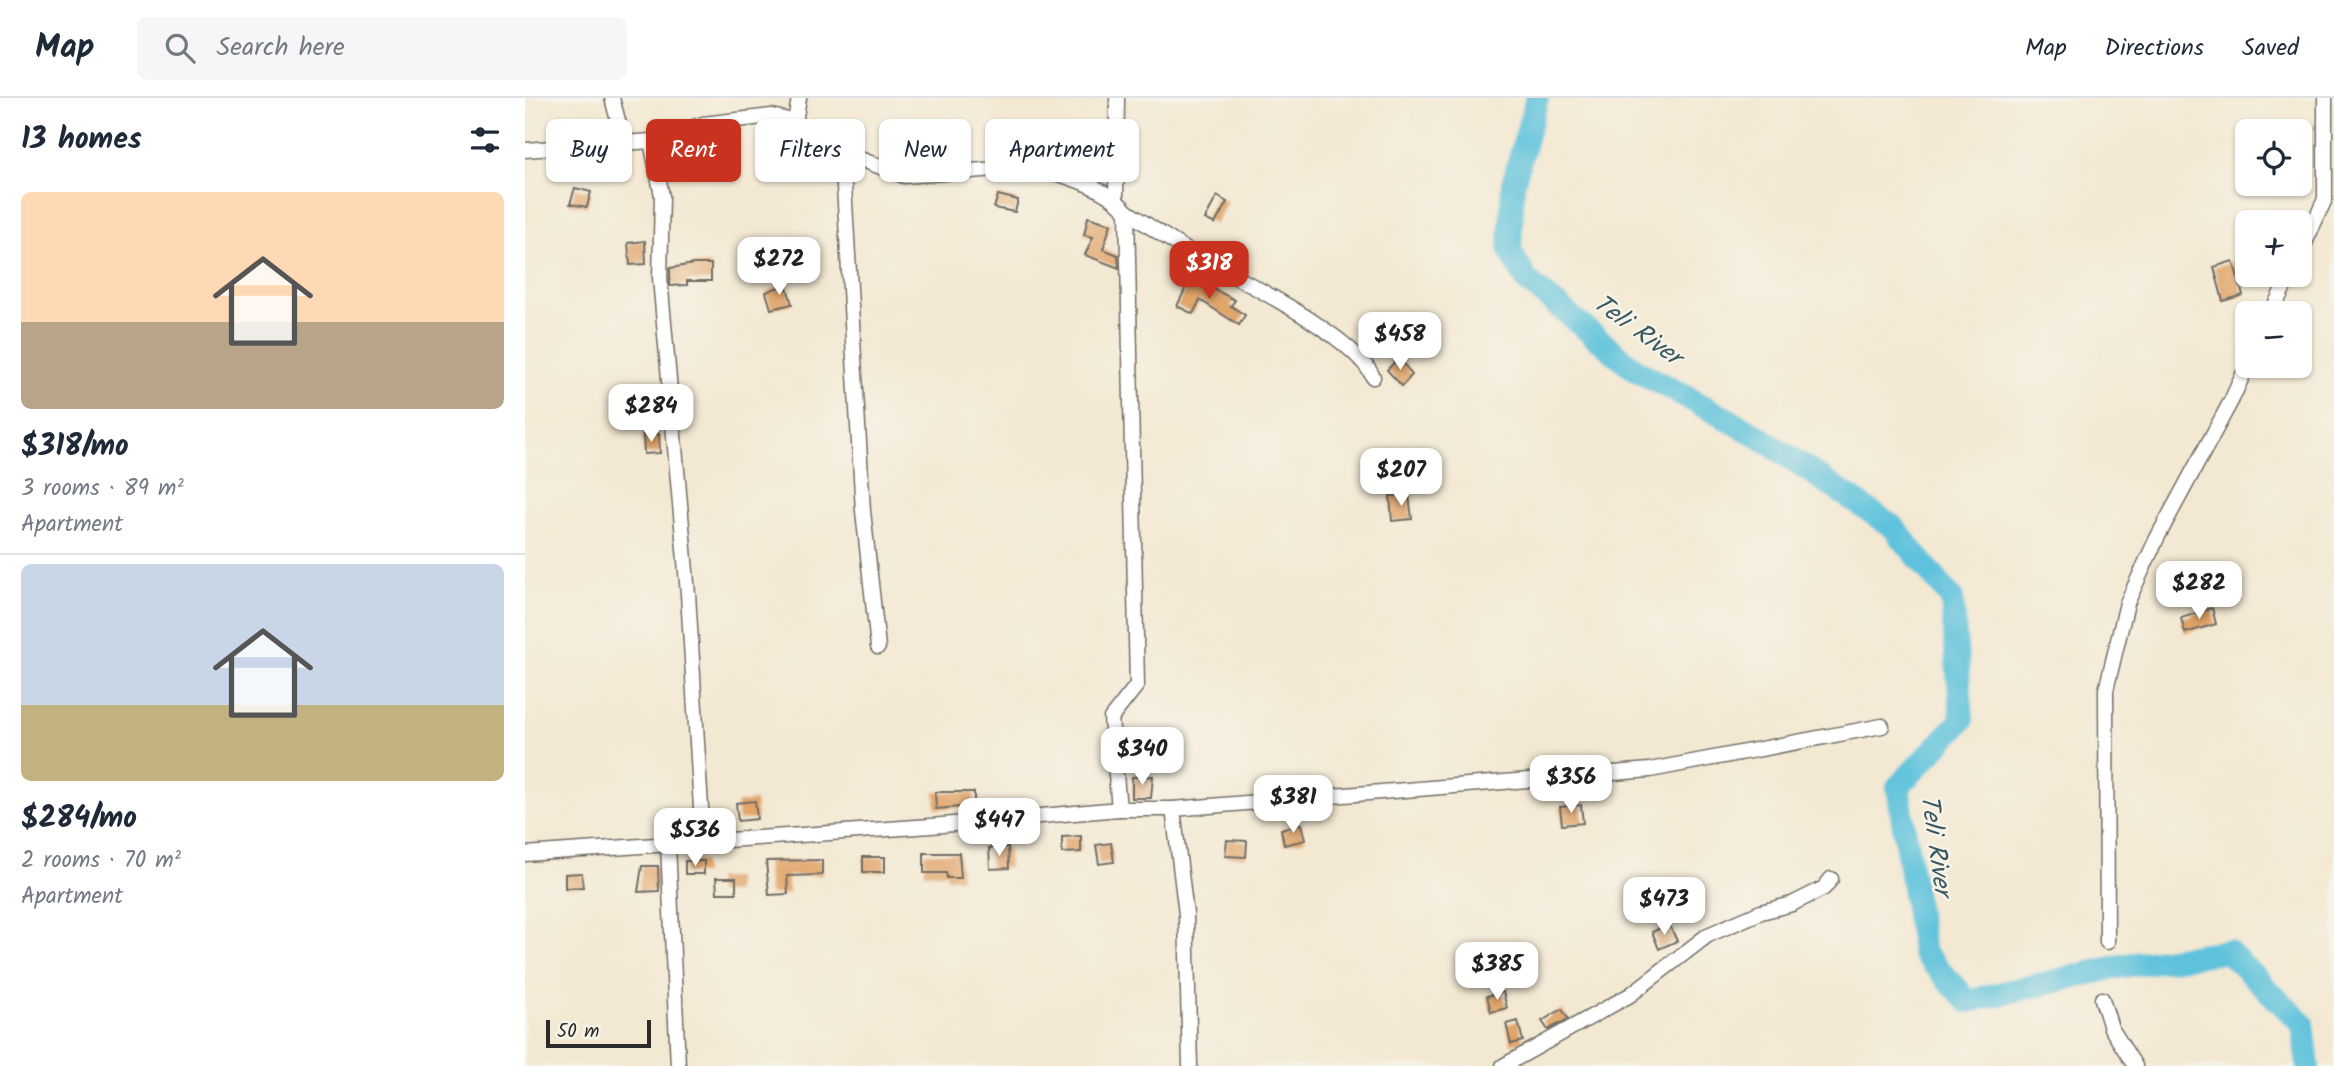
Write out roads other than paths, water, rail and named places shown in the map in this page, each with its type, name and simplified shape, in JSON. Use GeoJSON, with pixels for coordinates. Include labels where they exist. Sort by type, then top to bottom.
{"type":"FeatureCollection","features":[{"type":"Feature","properties":{"kind":"street"},"geometry":{"type":"LineString","coordinates":[[612,98],[618,119]]}},
{"type":"Feature","properties":{"kind":"street"},"geometry":{"type":"LineString","coordinates":[[796,119],[799,98]]}},
{"type":"Feature","properties":{"kind":"street"},"geometry":{"type":"LineString","coordinates":[[1116,199],[1117,98]]}},
{"type":"Feature","properties":{"kind":"street"},"geometry":{"type":"LineString","coordinates":[[2312,227],[2325,198],[2325,98]]}},
{"type":"Feature","properties":{"kind":"street"},"geometry":{"type":"LineString","coordinates":[[741,120],[772,116],[784,119]]}},
{"type":"Feature","properties":{"kind":"street"},"geometry":{"type":"LineString","coordinates":[[525,150],[546,149]]}},
{"type":"Feature","properties":{"kind":"street"},"geometry":{"type":"LineString","coordinates":[[865,161],[904,176],[980,171],[1003,166],[1041,169],[1116,199],[1127,212],[1198,257],[1283,302],[1348,346],[1367,365],[1373,377]]}},
{"type":"Feature","properties":{"kind":"street"},"geometry":{"type":"LineString","coordinates":[[659,182],[662,196],[660,278],[688,594],[703,841]]}},
{"type":"Feature","properties":{"kind":"street"},"geometry":{"type":"LineString","coordinates":[[844,182],[863,511],[878,647]]}},
{"type":"Feature","properties":{"kind":"street"},"geometry":{"type":"LineString","coordinates":[[1119,809],[1111,718],[1137,685],[1127,212]]}},
{"type":"Feature","properties":{"kind":"street"},"geometry":{"type":"LineString","coordinates":[[2107,942],[2106,690],[2127,603],[2157,538],[2242,378]]}},
{"type":"Feature","properties":{"kind":"street"},"geometry":{"type":"LineString","coordinates":[[525,855],[931,827],[1119,809],[1173,809],[1650,770],[1882,726]]}},
{"type":"Feature","properties":{"kind":"street"},"geometry":{"type":"LineString","coordinates":[[1173,809],[1186,914],[1191,1066]]}},
{"type":"Feature","properties":{"kind":"street"},"geometry":{"type":"LineString","coordinates":[[669,844],[678,1066]]}},
{"type":"Feature","properties":{"kind":"street"},"geometry":{"type":"LineString","coordinates":[[1503,1066],[1630,995],[1708,935],[1761,912],[1793,904],[1824,888],[1831,879]]}},
{"type":"Feature","properties":{"kind":"street"},"geometry":{"type":"LineString","coordinates":[[2102,999],[2112,1028],[2135,1066]]}},
{"type":"Feature","properties":{"kind":"waterway","name":"Teli River"},"geometry":{"type":"LineString","coordinates":[[1537,98],[1513,184],[1510,250],[1527,281],[1636,370],[1755,434],[1893,527],[1952,599],[1962,720],[1898,787],[1923,953],[1968,1001],[2121,966],[2227,951],[2303,1024],[2308,1066]]}}]}
